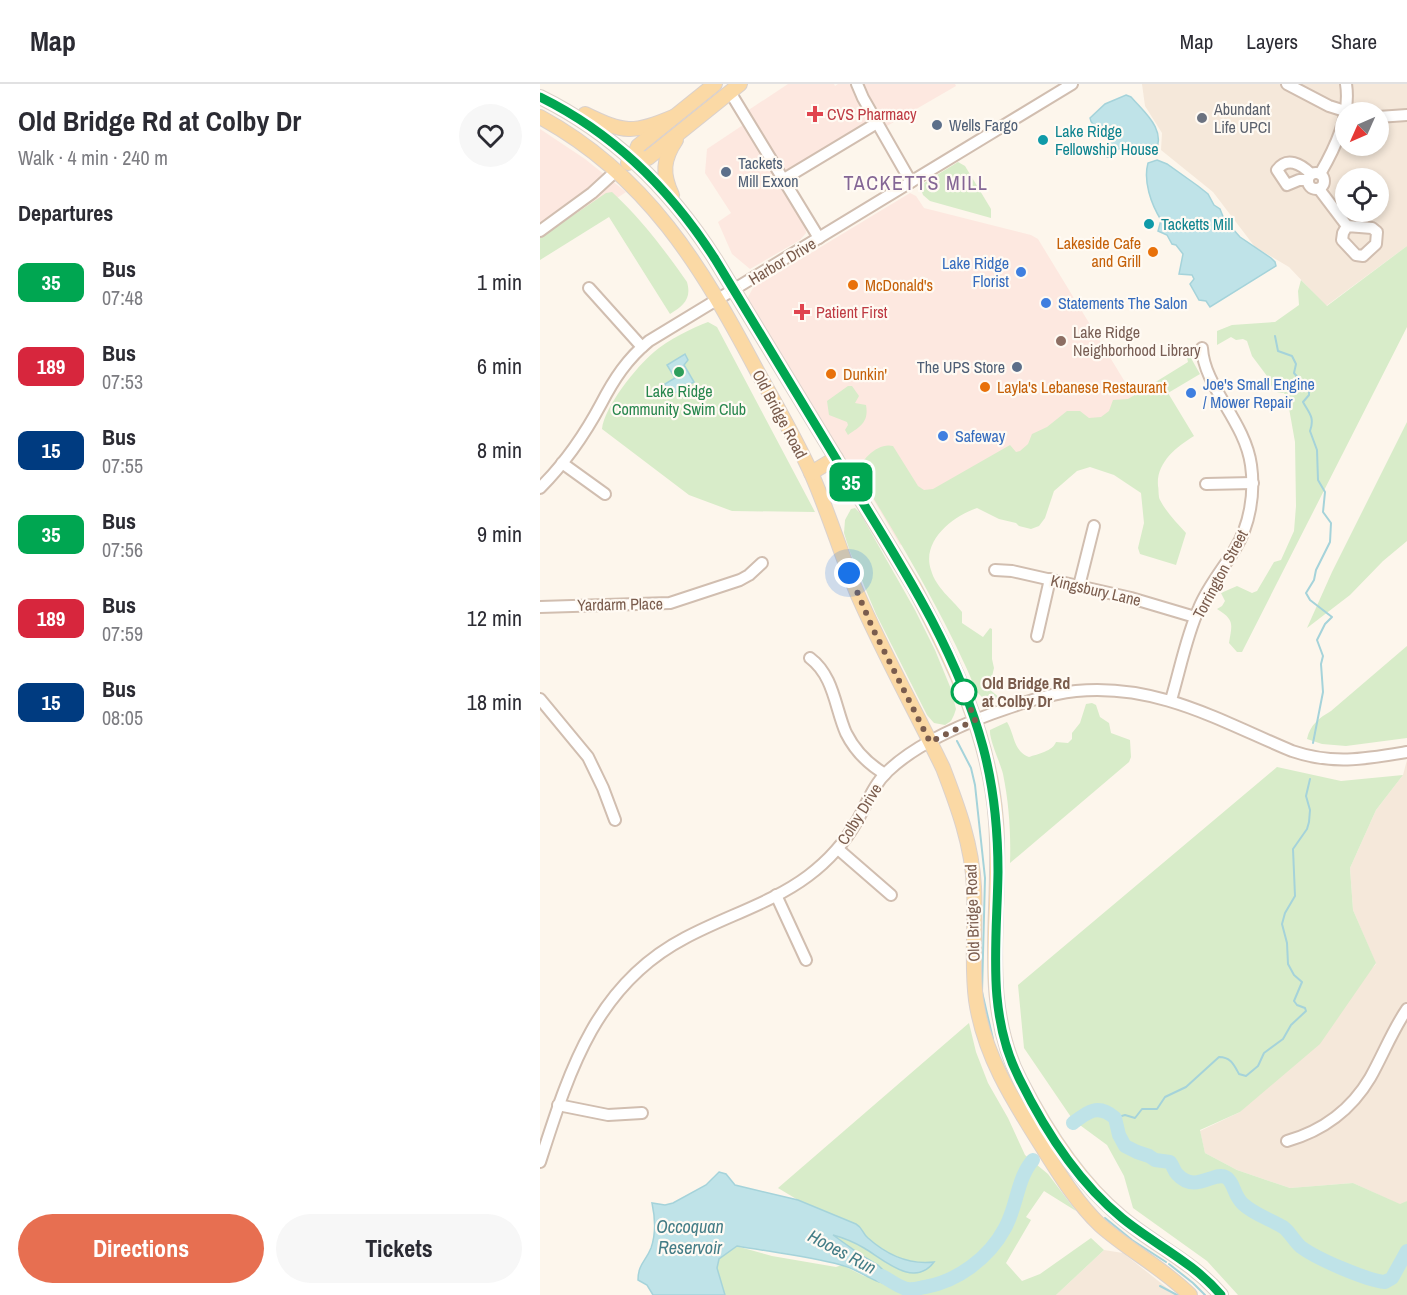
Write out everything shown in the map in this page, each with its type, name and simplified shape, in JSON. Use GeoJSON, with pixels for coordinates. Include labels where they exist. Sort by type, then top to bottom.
{"type":"FeatureCollection","features":[{"type":"Feature","properties":{"kind":"main road"},"geometry":{"type":"LineString","coordinates":[[633,159],[638,146],[715,84]]}},
{"type":"Feature","properties":{"kind":"main road"},"geometry":{"type":"LineString","coordinates":[[616,171],[633,159],[648,158],[735,88]]}},
{"type":"Feature","properties":{"kind":"main road"},"geometry":{"type":"LineString","coordinates":[[544,99],[624,129],[642,129],[673,117]]}},
{"type":"Feature","properties":{"kind":"main road","name":"Old Bridge Road"},"geometry":{"type":"LineString","coordinates":[[544,99],[588,125],[633,159],[678,206],[704,240],[914,588],[951,660],[975,720],[988,766],[996,820],[998,872],[994,968],[997,1012],[1001,1032],[1016,1071],[1054,1137],[1095,1192],[1130,1224],[1195,1269],[1221,1295]]}},
{"type":"Feature","properties":{"kind":"main road","name":"Old Bridge Road"},"geometry":{"type":"LineString","coordinates":[[540,117],[572,136],[616,171],[664,220],[696,263],[746,349],[811,473],[857,592],[954,795],[969,847],[974,886],[976,999],[985,1038],[1000,1077],[1046,1153],[1086,1209],[1108,1232],[1190,1295]]}},
{"type":"Feature","properties":{"kind":"main road"},"geometry":{"type":"LineString","coordinates":[[678,206],[667,183],[664,165],[667,154],[682,131]]}},
{"type":"Feature","properties":{"kind":"main road"},"geometry":{"type":"LineString","coordinates":[[811,473],[836,458]]}},
{"type":"Feature","properties":{"kind":"street"},"geometry":{"type":"LineString","coordinates":[[857,84],[862,98],[911,182]]}},
{"type":"Feature","properties":{"kind":"street","name":"Harbor Drive"},"geometry":{"type":"LineString","coordinates":[[540,488],[562,463],[616,376],[642,347],[1072,84]]}},
{"type":"Feature","properties":{"kind":"street"},"geometry":{"type":"LineString","coordinates":[[1287,84],[1315,100],[1335,108]]}},
{"type":"Feature","properties":{"kind":"street"},"geometry":{"type":"LineString","coordinates":[[1346,84],[1347,102]]}},
{"type":"Feature","properties":{"kind":"street"},"geometry":{"type":"LineString","coordinates":[[735,88],[784,180],[819,238]]}},
{"type":"Feature","properties":{"kind":"street"},"geometry":{"type":"LineString","coordinates":[[1389,116],[1407,115]]}},
{"type":"Feature","properties":{"kind":"street"},"geometry":{"type":"LineString","coordinates":[[784,180],[877,123]]}},
{"type":"Feature","properties":{"kind":"street"},"geometry":{"type":"LineString","coordinates":[[1335,143],[1313,176],[1311,188],[1319,189],[1347,226]]}},
{"type":"Feature","properties":{"kind":"street"},"geometry":{"type":"LineString","coordinates":[[540,231],[616,171]]}},
{"type":"Feature","properties":{"kind":"street"},"geometry":{"type":"LineString","coordinates":[[589,288],[642,347]]}},
{"type":"Feature","properties":{"kind":"street","name":"Torrington Street"},"geometry":{"type":"LineString","coordinates":[[1171,700],[1195,617],[1208,589],[1242,537],[1250,510],[1253,483],[1247,445],[1205,367],[1202,348]]}},
{"type":"Feature","properties":{"kind":"street"},"geometry":{"type":"LineString","coordinates":[[562,463],[605,494]]}},
{"type":"Feature","properties":{"kind":"street"},"geometry":{"type":"LineString","coordinates":[[1206,484],[1253,483]]}},
{"type":"Feature","properties":{"kind":"street"},"geometry":{"type":"LineString","coordinates":[[1079,586],[1094,525]]}},
{"type":"Feature","properties":{"kind":"street","name":"Yardarm Place"},"geometry":{"type":"LineString","coordinates":[[540,607],[670,603],[740,580],[749,575],[762,562]]}},
{"type":"Feature","properties":{"kind":"street","name":"Kingsbury Lane"},"geometry":{"type":"LineString","coordinates":[[995,570],[1012,571],[1131,598],[1195,617]]}},
{"type":"Feature","properties":{"kind":"street"},"geometry":{"type":"LineString","coordinates":[[1037,636],[1050,579]]}},
{"type":"Feature","properties":{"kind":"street"},"geometry":{"type":"LineString","coordinates":[[810,658],[825,674],[845,731],[852,743],[869,763],[885,774]]}},
{"type":"Feature","properties":{"kind":"street","name":"Colby Drive"},"geometry":{"type":"LineString","coordinates":[[540,1162],[542,1149],[568,1076],[588,1034],[613,999],[639,971],[681,940],[776,895],[809,875],[838,849],[850,833],[871,792],[893,766],[930,742],[975,720],[1035,700],[1076,692],[1127,692],[1171,700],[1311,757],[1344,761],[1407,752]]}},
{"type":"Feature","properties":{"kind":"street"},"geometry":{"type":"LineString","coordinates":[[540,699],[588,757],[615,820]]}},
{"type":"Feature","properties":{"kind":"street"},"geometry":{"type":"LineString","coordinates":[[838,849],[891,895]]}},
{"type":"Feature","properties":{"kind":"street"},"geometry":{"type":"LineString","coordinates":[[776,895],[806,960]]}},
{"type":"Feature","properties":{"kind":"street"},"geometry":{"type":"LineString","coordinates":[[1287,1141],[1306,1135],[1331,1121],[1353,1102],[1371,1076],[1390,1035],[1407,1009]]}},
{"type":"Feature","properties":{"kind":"street"},"geometry":{"type":"LineString","coordinates":[[558,1105],[608,1115],[642,1113]]}},
{"type":"Feature","properties":{"kind":"shaded area"},"geometry":{"type":"Polygon","coordinates":[[[788,84],[834,84],[835,86],[838,84],[955,84],[956,86],[887,126],[880,115],[777,178],[805,225],[806,233],[800,240],[750,269],[732,254],[718,222],[731,213],[705,173],[707,149],[743,125],[738,117],[788,84]]]}},
{"type":"Feature","properties":{"kind":"shaded area"},"geometry":{"type":"Polygon","coordinates":[[[1142,84],[1407,84],[1407,246],[1326,306],[1289,267],[1255,247],[1213,192],[1161,150],[1162,133],[1145,106],[1142,84]]]}},
{"type":"Feature","properties":{"kind":"shaded area"},"geometry":{"type":"Polygon","coordinates":[[[540,129],[585,159],[626,192],[540,249],[540,129]]]}},
{"type":"Feature","properties":{"kind":"shaded area"},"geometry":{"type":"Polygon","coordinates":[[[910,193],[916,196],[924,208],[1031,235],[1038,239],[1139,405],[900,545],[858,473],[854,475],[749,304],[748,297],[753,288],[910,193]]]}},
{"type":"Feature","properties":{"kind":"shaded area"},"geometry":{"type":"Polygon","coordinates":[[[1407,760],[1407,1201],[1401,1205],[1353,1183],[1290,1188],[1237,1170],[1205,1153],[1200,1131],[1240,1112],[1376,964],[1353,910],[1350,868],[1376,810],[1403,775],[1407,760]]]}},
{"type":"Feature","properties":{"kind":"shaded area"},"geometry":{"type":"Polygon","coordinates":[[[1104,1250],[1123,1253],[1176,1295],[1056,1295],[1104,1250]]]}},
{"type":"Feature","properties":{"kind":"green space"},"geometry":{"type":"Polygon","coordinates":[[[958,162],[965,166],[991,209],[991,218],[930,201],[923,195],[921,189],[924,183],[958,162]]]}},
{"type":"Feature","properties":{"kind":"green space"},"geometry":{"type":"Polygon","coordinates":[[[612,192],[652,235],[687,282],[688,293],[685,301],[670,314],[609,217],[540,260],[540,238],[606,193],[612,192]]]}},
{"type":"Feature","properties":{"kind":"green space"},"geometry":{"type":"Polygon","coordinates":[[[1407,246],[1407,327],[1242,652],[1237,652],[1229,643],[1231,623],[1227,616],[1217,609],[1225,601],[1221,593],[1237,586],[1252,593],[1257,591],[1274,562],[1281,560],[1294,531],[1295,442],[1287,397],[1284,393],[1276,392],[1271,385],[1266,383],[1267,376],[1252,356],[1247,341],[1231,337],[1217,345],[1217,331],[1232,325],[1275,322],[1299,305],[1298,291],[1301,280],[1327,306],[1407,246]]]}},
{"type":"Feature","properties":{"kind":"green space"},"geometry":{"type":"Polygon","coordinates":[[[708,322],[717,327],[815,512],[732,511],[689,495],[602,429],[615,399],[647,358],[673,339],[708,322]]]}},
{"type":"Feature","properties":{"kind":"green space"},"geometry":{"type":"Polygon","coordinates":[[[1187,351],[1200,374],[1168,393],[1194,436],[1168,456],[1158,478],[1160,500],[1186,533],[1176,565],[1140,554],[1138,548],[1144,523],[1141,493],[1114,475],[1090,467],[1077,471],[1054,491],[1045,518],[1039,526],[1031,529],[1019,526],[977,508],[949,523],[935,540],[929,559],[931,570],[940,588],[962,612],[962,623],[983,637],[990,628],[992,629],[994,668],[989,689],[1000,698],[993,700],[982,697],[977,692],[922,580],[858,473],[859,468],[876,449],[887,445],[893,446],[918,486],[924,490],[933,489],[1010,445],[1016,452],[1020,451],[1028,444],[1032,434],[1047,427],[1067,411],[1080,411],[1089,418],[1101,417],[1109,411],[1113,400],[1128,399],[1188,362],[1187,351]]]}},
{"type":"Feature","properties":{"kind":"green space"},"geometry":{"type":"Polygon","coordinates":[[[848,386],[852,386],[859,396],[855,403],[866,405],[867,411],[863,423],[848,435],[845,430],[847,422],[829,415],[827,401],[848,386]]]}},
{"type":"Feature","properties":{"kind":"green space"},"geometry":{"type":"Polygon","coordinates":[[[1407,422],[1407,541],[1383,561],[1350,595],[1307,628],[1332,572],[1407,422]]]}},
{"type":"Feature","properties":{"kind":"green space"},"geometry":{"type":"Polygon","coordinates":[[[855,508],[915,610],[935,650],[951,689],[956,709],[951,721],[945,725],[934,723],[927,715],[876,614],[850,552],[844,533],[845,520],[851,509],[855,508]]]}},
{"type":"Feature","properties":{"kind":"green space"},"geometry":{"type":"Polygon","coordinates":[[[1407,646],[1407,738],[1346,746],[1322,744],[1307,739],[1310,730],[1319,719],[1407,646]]]}},
{"type":"Feature","properties":{"kind":"green space"},"geometry":{"type":"Polygon","coordinates":[[[1086,704],[1096,705],[1100,717],[1109,723],[1111,733],[1130,740],[1129,762],[1010,863],[1007,796],[990,730],[1007,722],[1017,747],[1029,757],[1049,750],[1056,742],[1068,743],[1080,723],[1086,704]]]}},
{"type":"Feature","properties":{"kind":"green space"},"geometry":{"type":"Polygon","coordinates":[[[1277,767],[1341,781],[1403,775],[1376,810],[1350,868],[1353,910],[1376,963],[1320,1044],[1240,1112],[1200,1130],[1205,1153],[1237,1170],[1290,1188],[1353,1183],[1400,1204],[1407,1201],[1407,1295],[1238,1295],[1207,1261],[1133,1208],[1124,1176],[1107,1145],[1073,1120],[1024,1048],[1018,985],[1277,767]]]}},
{"type":"Feature","properties":{"kind":"green space"},"geometry":{"type":"Polygon","coordinates":[[[969,1023],[976,1052],[988,1083],[1025,1155],[1048,1174],[1076,1211],[1044,1191],[1026,1217],[1031,1220],[1006,1263],[1022,1281],[1040,1274],[1091,1238],[1104,1250],[1056,1295],[725,1295],[717,1268],[719,1259],[736,1246],[772,1256],[836,1267],[842,1265],[864,1276],[896,1284],[878,1265],[832,1234],[855,1243],[903,1271],[919,1271],[933,1262],[915,1262],[898,1257],[882,1249],[868,1238],[856,1224],[798,1200],[778,1188],[969,1023]]]}},
{"type":"Feature","properties":{"kind":"water"},"geometry":{"type":"Polygon","coordinates":[[[1126,95],[1131,97],[1153,122],[1158,145],[1155,153],[1142,154],[1134,151],[1133,145],[1129,145],[1120,148],[1111,158],[1107,157],[1108,137],[1093,124],[1090,118],[1105,104],[1126,95]]]}},
{"type":"Feature","properties":{"kind":"water"},"geometry":{"type":"Polygon","coordinates":[[[1157,160],[1167,164],[1208,194],[1214,205],[1220,209],[1224,219],[1240,237],[1271,258],[1276,266],[1210,307],[1206,301],[1199,300],[1190,284],[1194,279],[1192,275],[1179,274],[1183,254],[1176,245],[1172,244],[1167,235],[1158,231],[1161,220],[1151,200],[1147,185],[1148,163],[1157,160]]]}},
{"type":"Feature","properties":{"kind":"water","name":"Lake Ridge Community Swim Club"},"geometry":{"type":"Polygon","coordinates":[[[685,354],[688,360],[684,365],[694,382],[671,395],[665,384],[675,378],[667,365],[685,354]]]}},
{"type":"Feature","properties":{"kind":"water","name":"Occoquan Reservoir"},"geometry":{"type":"Polygon","coordinates":[[[719,1172],[726,1174],[735,1185],[798,1200],[856,1224],[875,1244],[898,1258],[924,1263],[934,1262],[926,1270],[917,1273],[908,1272],[889,1264],[856,1244],[833,1235],[878,1265],[897,1284],[889,1284],[841,1265],[737,1246],[719,1259],[717,1268],[725,1295],[653,1295],[647,1285],[638,1280],[639,1270],[651,1248],[654,1237],[652,1203],[665,1205],[673,1203],[706,1185],[719,1172]]]}},
{"type":"Feature","properties":{"kind":"waterway"},"geometry":{"type":"LineString","coordinates":[[1275,336],[1278,351],[1292,356],[1296,364],[1294,373],[1309,391],[1309,395],[1303,402],[1312,419],[1310,431],[1317,450],[1318,480],[1325,492],[1323,512],[1331,523],[1330,542],[1306,593],[1310,600],[1332,617],[1325,624],[1317,640],[1323,656],[1321,664],[1323,692],[1313,743]]}},
{"type":"Feature","properties":{"kind":"waterway"},"geometry":{"type":"LineString","coordinates":[[957,741],[971,768],[975,785],[985,878],[982,992],[993,1039]]}},
{"type":"Feature","properties":{"kind":"waterway"},"geometry":{"type":"LineString","coordinates":[[1115,1118],[1125,1115],[1135,1118],[1142,1109],[1157,1109],[1165,1097],[1186,1087],[1219,1057],[1229,1060],[1239,1074],[1246,1076],[1258,1066],[1264,1053],[1283,1039],[1291,1025],[1306,1011],[1294,1001],[1302,982],[1294,975],[1288,964],[1287,943],[1282,924],[1285,913],[1295,896],[1293,849],[1307,829],[1309,822],[1310,810],[1306,796],[1310,779]]}},
{"type":"Feature","properties":{"kind":"waterway","name":"Hooes Run"},"geometry":{"type":"LineString","coordinates":[[1073,1123],[1093,1111],[1109,1113],[1115,1118],[1119,1135],[1125,1146],[1155,1160],[1170,1162],[1177,1174],[1184,1180],[1198,1182],[1222,1176],[1227,1178],[1240,1201],[1248,1208],[1283,1227],[1308,1252],[1354,1273],[1385,1282],[1392,1278],[1407,1251]]}},
{"type":"Feature","properties":{"kind":"waterway","name":"Hooes Run"},"geometry":{"type":"LineString","coordinates":[[882,1276],[904,1288],[914,1289],[937,1284],[961,1274],[990,1249],[1005,1228],[1020,1184],[1033,1160]]}},
{"type":"Feature","properties":{"kind":"waterway"},"geometry":{"type":"LineString","coordinates":[[1105,1218],[1132,1240],[1166,1262]]}},
{"type":"Feature","properties":{"kind":"waterway"},"geometry":{"type":"LineString","coordinates":[[1169,1264],[1205,1295]]}},
{"type":"Feature","properties":{"kind":"waterway"},"geometry":{"type":"LineString","coordinates":[[1160,1286],[1177,1295]]}},
{"type":"Feature","properties":{"kind":"bus line","name":"35"},"geometry":{"type":"LineString","coordinates":[[540,97],[575,116],[623,150],[689,220],[715,259],[914,588],[951,660],[975,720],[988,766],[998,849],[994,968],[997,1012],[1001,1032],[1020,1081],[1054,1137],[1082,1177],[1110,1208],[1195,1269],[1221,1295]]}},
{"type":"Feature","properties":{"kind":"place","name":"CVS Pharmacy"},"geometry":{"type":"Point","coordinates":[815,114]}},
{"type":"Feature","properties":{"kind":"place","name":"Abundant Life UPCI"},"geometry":{"type":"Point","coordinates":[1202,118]}},
{"type":"Feature","properties":{"kind":"place","name":"Wells Fargo"},"geometry":{"type":"Point","coordinates":[937,125]}},
{"type":"Feature","properties":{"kind":"place","name":"Lake Ridge Fellowship House"},"geometry":{"type":"Point","coordinates":[1043,140]}},
{"type":"Feature","properties":{"kind":"place","name":"Tackets Mill Exxon"},"geometry":{"type":"Point","coordinates":[726,172]}},
{"type":"Feature","properties":{"kind":"place","name":"Tacketts Mill"},"geometry":{"type":"Point","coordinates":[1149,224]}},
{"type":"Feature","properties":{"kind":"place","name":"Lakeside Cafe and Grill"},"geometry":{"type":"Point","coordinates":[1153,252]}},
{"type":"Feature","properties":{"kind":"place","name":"Lake Ridge Florist"},"geometry":{"type":"Point","coordinates":[1021,272]}},
{"type":"Feature","properties":{"kind":"place","name":"McDonald's"},"geometry":{"type":"Point","coordinates":[853,285]}},
{"type":"Feature","properties":{"kind":"place","name":"Statements The Salon"},"geometry":{"type":"Point","coordinates":[1046,303]}},
{"type":"Feature","properties":{"kind":"place","name":"Patient First"},"geometry":{"type":"Point","coordinates":[802,312]}},
{"type":"Feature","properties":{"kind":"place","name":"Lake Ridge Neighborhood Library"},"geometry":{"type":"Point","coordinates":[1061,341]}},
{"type":"Feature","properties":{"kind":"place","name":"The UPS Store"},"geometry":{"type":"Point","coordinates":[1017,367]}},
{"type":"Feature","properties":{"kind":"place","name":"Lake Ridge Community Swim Club"},"geometry":{"type":"Point","coordinates":[679,372]}},
{"type":"Feature","properties":{"kind":"place","name":"Dunkin'"},"geometry":{"type":"Point","coordinates":[831,374]}},
{"type":"Feature","properties":{"kind":"place","name":"Layla's Lebanese Restaurant"},"geometry":{"type":"Point","coordinates":[985,387]}},
{"type":"Feature","properties":{"kind":"place","name":"Joe's Small Engine / Mower Repair"},"geometry":{"type":"Point","coordinates":[1191,393]}},
{"type":"Feature","properties":{"kind":"place","name":"Safeway"},"geometry":{"type":"Point","coordinates":[943,436]}},
{"type":"Feature","properties":{"kind":"place","name":"Old Bridge Rd at Colby Dr"},"geometry":{"type":"Point","coordinates":[964,692]}},
{"type":"Feature","properties":{"kind":"district","name":"TACKETTS MILL"},"geometry":{"type":"Point","coordinates":[916,183]}},
{"type":"Feature","properties":{"kind":"route"},"geometry":{"type":"LineString","coordinates":[[849,573],[873,629],[930,742],[975,720],[964,692]]}}]}
